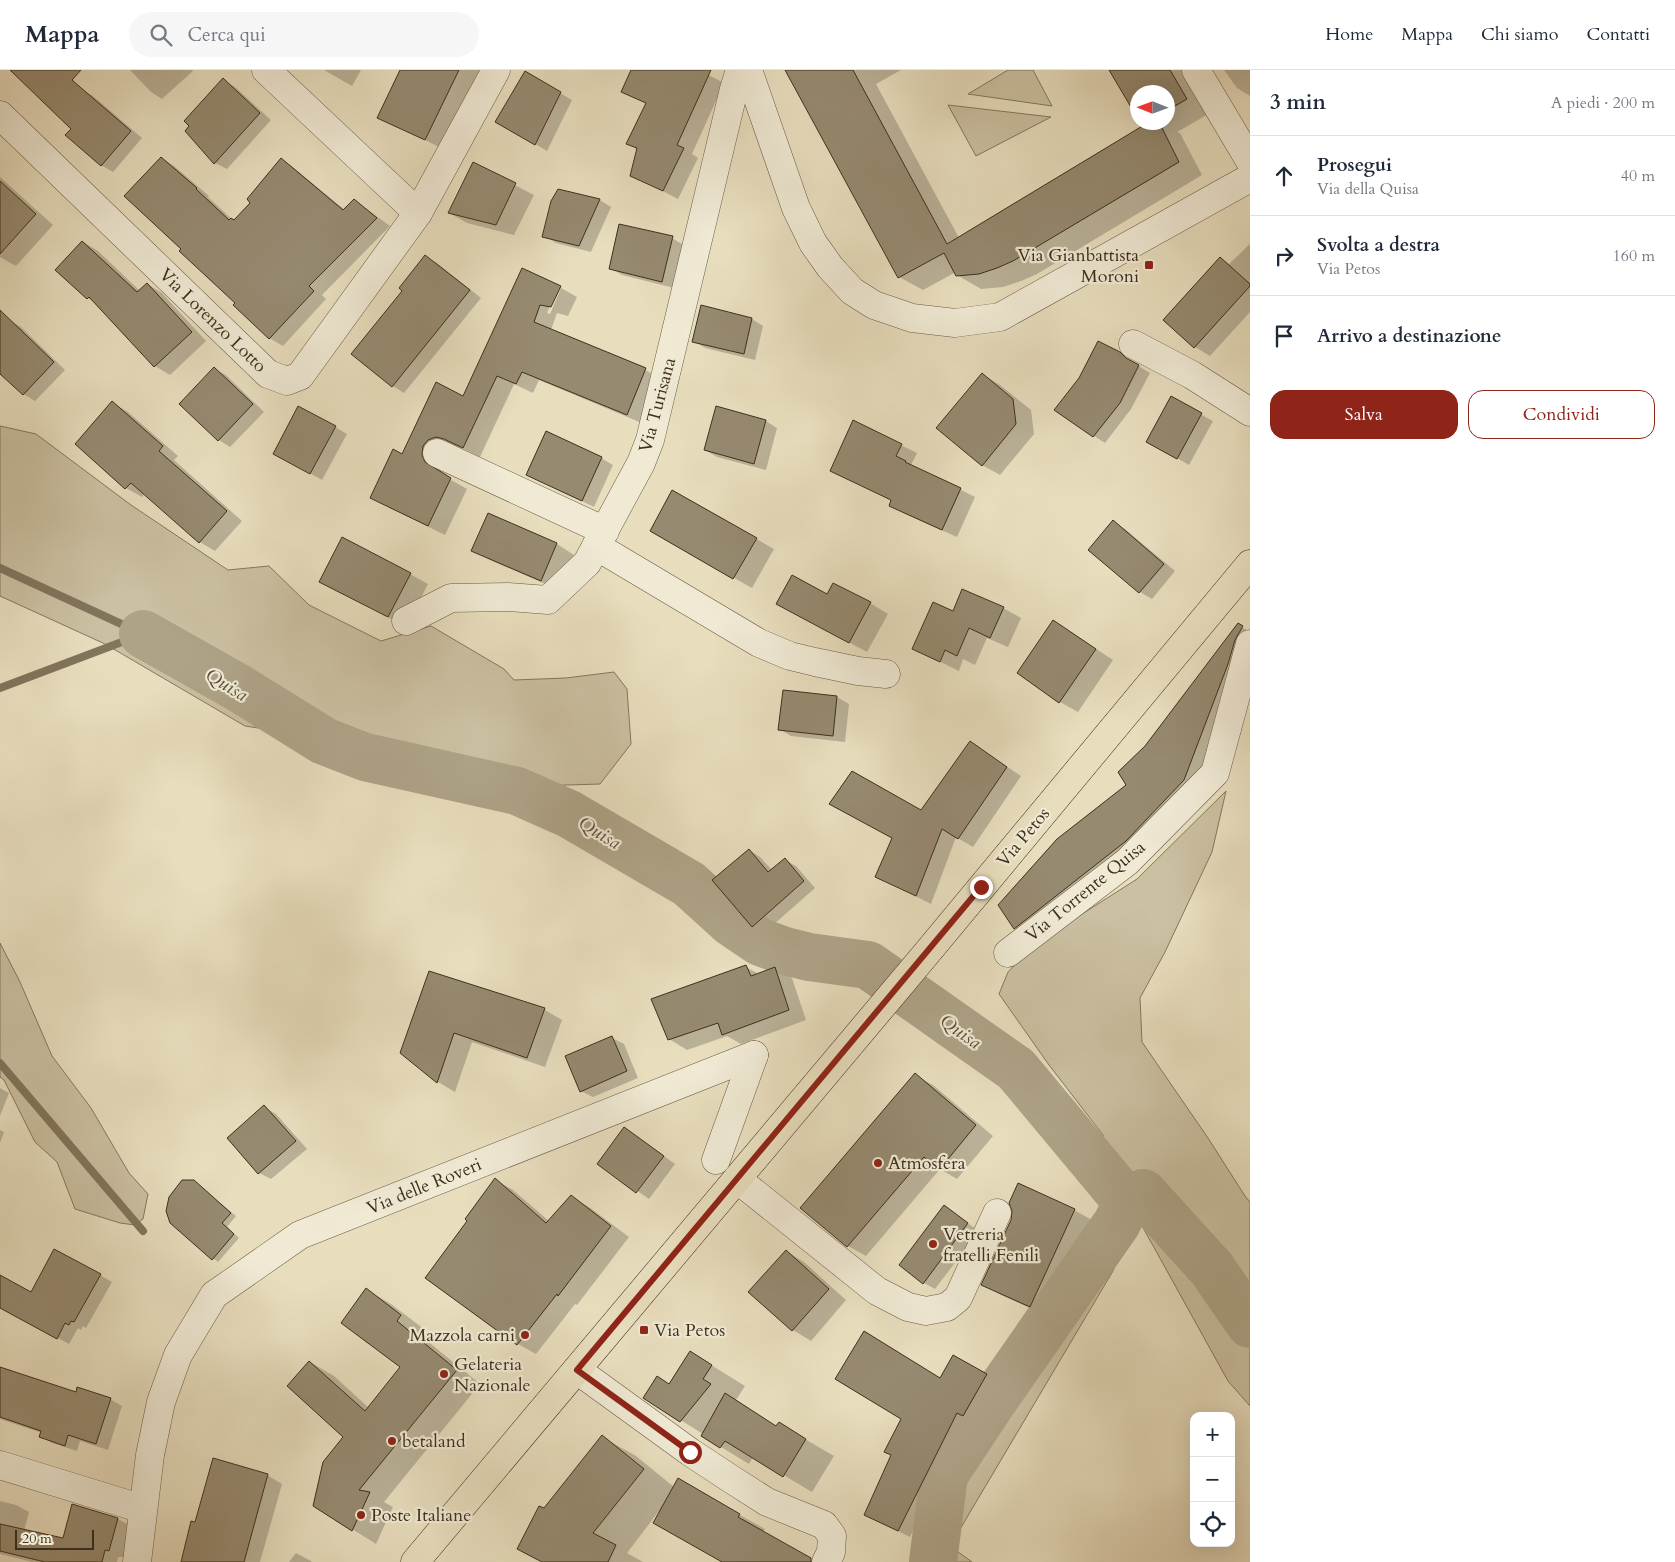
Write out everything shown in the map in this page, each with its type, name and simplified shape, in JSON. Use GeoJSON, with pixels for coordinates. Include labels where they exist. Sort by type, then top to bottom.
{"type":"FeatureCollection","features":[{"type":"Feature","properties":{"kind":"main road","name":"Via Petos"},"geometry":{"type":"LineString","coordinates":[[415,1562],[926,954],[1250,564]]}},
{"type":"Feature","properties":{"kind":"street"},"geometry":{"type":"LineString","coordinates":[[266,70],[418,213]]}},
{"type":"Feature","properties":{"kind":"street","name":"Via Lorenzo Lotto"},"geometry":{"type":"LineString","coordinates":[[0,115],[268,374],[287,381],[300,376],[418,213],[496,70]]}},
{"type":"Feature","properties":{"kind":"street","name":"Via Turisana"},"geometry":{"type":"LineString","coordinates":[[406,621],[450,598],[508,597],[548,600],[587,563],[641,463],[650,440],[740,70]]}},
{"type":"Feature","properties":{"kind":"street"},"geometry":{"type":"LineString","coordinates":[[748,70],[796,208],[813,243],[830,267],[852,290],[874,306],[912,318],[955,323],[1000,317],[1250,178]]}},
{"type":"Feature","properties":{"kind":"street"},"geometry":{"type":"LineString","coordinates":[[1196,70],[1250,162]]}},
{"type":"Feature","properties":{"kind":"street"},"geometry":{"type":"LineString","coordinates":[[1133,344],[1192,375],[1250,412]]}},
{"type":"Feature","properties":{"kind":"street"},"geometry":{"type":"LineString","coordinates":[[437,453],[601,539],[759,643],[790,656],[858,671],[886,674]]}},
{"type":"Feature","properties":{"kind":"street","name":"Via Torrente Quisa"},"geometry":{"type":"LineString","coordinates":[[1008,953],[1127,862],[1215,773],[1250,644]]}},
{"type":"Feature","properties":{"kind":"street","name":"Via delle Roveri"},"geometry":{"type":"LineString","coordinates":[[137,1562],[150,1455],[160,1402],[178,1355],[214,1295],[300,1235],[754,1055],[716,1160]]}},
{"type":"Feature","properties":{"kind":"street"},"geometry":{"type":"LineString","coordinates":[[737,1179],[877,1290],[908,1307],[926,1310],[947,1307],[958,1298],[997,1213]]}},
{"type":"Feature","properties":{"kind":"street"},"geometry":{"type":"LineString","coordinates":[[577,1370],[690,1452],[738,1484],[767,1502],[824,1525],[832,1536],[831,1552],[826,1562]]}},
{"type":"Feature","properties":{"kind":"street"},"geometry":{"type":"LineString","coordinates":[[0,1465],[143,1509]]}},
{"type":"Feature","properties":{"kind":"shaded area"},"geometry":{"type":"Polygon","coordinates":[[[1008,70],[1033,70],[1052,106],[968,94],[1008,70]]]}},
{"type":"Feature","properties":{"kind":"shaded area"},"geometry":{"type":"Polygon","coordinates":[[[948,105],[1051,117],[976,156],[948,105]]]}},
{"type":"Feature","properties":{"kind":"shaded area"},"geometry":{"type":"Polygon","coordinates":[[[0,426],[36,434],[131,505],[228,570],[269,566],[309,605],[381,641],[431,626],[504,669],[514,680],[566,678],[614,672],[627,689],[631,744],[600,784],[504,787],[408,748],[358,743],[245,726],[105,644],[0,596],[0,426]]]}},
{"type":"Feature","properties":{"kind":"shaded area"},"geometry":{"type":"Polygon","coordinates":[[[1226,791],[1212,852],[1165,952],[1140,998],[1142,1042],[1250,1202],[1250,1406],[1228,1381],[1136,1215],[1113,1271],[950,1546],[972,1562],[919,1562],[911,1549],[954,1451],[1114,1221],[1117,1203],[1103,1135],[1049,1065],[999,994],[1008,972],[1035,944],[1137,879],[1226,791]]]}},
{"type":"Feature","properties":{"kind":"shaded area"},"geometry":{"type":"Polygon","coordinates":[[[0,943],[20,982],[52,1056],[91,1108],[129,1173],[148,1194],[143,1219],[135,1225],[120,1223],[75,1209],[57,1162],[35,1142],[4,1080],[0,1077],[0,943]]]}},
{"type":"Feature","properties":{"kind":"building"},"geometry":{"type":"Polygon","coordinates":[[[10,70],[81,70],[72,80],[131,131],[101,166],[65,135],[71,129],[10,70]]]}},
{"type":"Feature","properties":{"kind":"building"},"geometry":{"type":"Polygon","coordinates":[[[400,70],[459,70],[425,140],[377,118],[400,70]]]}},
{"type":"Feature","properties":{"kind":"building"},"geometry":{"type":"Polygon","coordinates":[[[631,70],[711,70],[677,145],[684,148],[663,191],[630,176],[637,148],[626,144],[646,103],[621,92],[631,70]]]}},
{"type":"Feature","properties":{"kind":"building"},"geometry":{"type":"Polygon","coordinates":[[[785,70],[853,70],[947,244],[1136,130],[1163,130],[1179,162],[1013,261],[997,268],[979,274],[956,276],[944,253],[898,278],[785,70]]]}},
{"type":"Feature","properties":{"kind":"building"},"geometry":{"type":"Polygon","coordinates":[[[1109,70],[1170,70],[1187,99],[1175,106],[1175,85],[1130,85],[1130,105],[1109,70]]]}},
{"type":"Feature","properties":{"kind":"building"},"geometry":{"type":"Polygon","coordinates":[[[525,71],[561,92],[535,145],[495,122],[525,71]]]}},
{"type":"Feature","properties":{"kind":"building"},"geometry":{"type":"Polygon","coordinates":[[[223,78],[260,113],[214,164],[185,131],[189,126],[184,121],[223,78]]]}},
{"type":"Feature","properties":{"kind":"building"},"geometry":{"type":"Polygon","coordinates":[[[161,157],[197,188],[229,220],[231,218],[234,220],[250,203],[247,199],[281,158],[343,210],[354,199],[377,218],[309,286],[314,291],[269,339],[233,305],[235,303],[179,251],[181,249],[124,196],[161,157]]]}},
{"type":"Feature","properties":{"kind":"building"},"geometry":{"type":"Polygon","coordinates":[[[473,162],[516,183],[496,225],[448,213],[473,162]]]}},
{"type":"Feature","properties":{"kind":"building"},"geometry":{"type":"Polygon","coordinates":[[[0,181],[36,214],[0,254],[0,181]]]}},
{"type":"Feature","properties":{"kind":"building"},"geometry":{"type":"Polygon","coordinates":[[[558,189],[600,199],[579,246],[542,237],[551,201],[558,189]]]}},
{"type":"Feature","properties":{"kind":"building"},"geometry":{"type":"Polygon","coordinates":[[[619,224],[673,236],[662,282],[609,269],[619,224]]]}},
{"type":"Feature","properties":{"kind":"building"},"geometry":{"type":"Polygon","coordinates":[[[82,241],[137,292],[147,283],[192,332],[154,367],[89,297],[87,299],[55,270],[82,241]]]}},
{"type":"Feature","properties":{"kind":"building"},"geometry":{"type":"Polygon","coordinates":[[[425,255],[470,290],[392,387],[351,354],[402,291],[399,288],[425,255]]]}},
{"type":"Feature","properties":{"kind":"building"},"geometry":{"type":"Polygon","coordinates":[[[1220,257],[1250,286],[1194,348],[1163,320],[1220,257]]]}},
{"type":"Feature","properties":{"kind":"building"},"geometry":{"type":"Polygon","coordinates":[[[522,268],[561,286],[551,307],[540,305],[534,322],[646,368],[627,415],[522,372],[516,384],[497,376],[463,448],[436,437],[428,440],[423,446],[422,455],[425,462],[451,478],[428,526],[370,498],[393,449],[402,454],[436,382],[463,396],[522,268]]]}},
{"type":"Feature","properties":{"kind":"building"},"geometry":{"type":"Polygon","coordinates":[[[701,305],[752,318],[744,354],[692,342],[701,305]]]}},
{"type":"Feature","properties":{"kind":"building"},"geometry":{"type":"Polygon","coordinates":[[[0,310],[54,362],[23,395],[0,374],[0,310]]]}},
{"type":"Feature","properties":{"kind":"building"},"geometry":{"type":"Polygon","coordinates":[[[1098,341],[1120,352],[1126,358],[1139,365],[1120,403],[1093,437],[1054,410],[1079,378],[1098,341]]]}},
{"type":"Feature","properties":{"kind":"building"},"geometry":{"type":"Polygon","coordinates":[[[214,367],[253,404],[218,441],[179,404],[214,367]]]}},
{"type":"Feature","properties":{"kind":"building"},"geometry":{"type":"Polygon","coordinates":[[[982,373],[1013,399],[1016,424],[982,466],[936,428],[982,373]]]}},
{"type":"Feature","properties":{"kind":"building"},"geometry":{"type":"Polygon","coordinates":[[[1171,396],[1202,413],[1177,459],[1146,442],[1171,396]]]}},
{"type":"Feature","properties":{"kind":"building"},"geometry":{"type":"Polygon","coordinates":[[[112,401],[163,446],[159,451],[227,511],[199,543],[131,483],[125,489],[75,444],[112,401]]]}},
{"type":"Feature","properties":{"kind":"building"},"geometry":{"type":"Polygon","coordinates":[[[298,406],[336,426],[310,474],[273,454],[298,406]]]}},
{"type":"Feature","properties":{"kind":"building"},"geometry":{"type":"Polygon","coordinates":[[[716,406],[766,420],[754,464],[704,450],[716,406]]]}},
{"type":"Feature","properties":{"kind":"building"},"geometry":{"type":"Polygon","coordinates":[[[853,420],[902,444],[896,456],[905,462],[961,488],[942,530],[889,506],[891,500],[830,471],[853,420]]]}},
{"type":"Feature","properties":{"kind":"building"},"geometry":{"type":"Polygon","coordinates":[[[546,431],[602,457],[582,501],[526,475],[546,431]]]}},
{"type":"Feature","properties":{"kind":"building"},"geometry":{"type":"Polygon","coordinates":[[[672,490],[757,538],[733,579],[650,531],[672,490]]]}},
{"type":"Feature","properties":{"kind":"building"},"geometry":{"type":"Polygon","coordinates":[[[488,513],[557,543],[541,581],[471,551],[488,513]]]}},
{"type":"Feature","properties":{"kind":"building"},"geometry":{"type":"Polygon","coordinates":[[[1113,520],[1164,564],[1139,593],[1088,550],[1113,520]]]}},
{"type":"Feature","properties":{"kind":"building"},"geometry":{"type":"Polygon","coordinates":[[[342,537],[411,573],[388,617],[319,582],[342,537]]]}},
{"type":"Feature","properties":{"kind":"building"},"geometry":{"type":"Polygon","coordinates":[[[792,575],[827,594],[833,583],[871,602],[849,643],[776,604],[792,575]]]}},
{"type":"Feature","properties":{"kind":"building"},"geometry":{"type":"Polygon","coordinates":[[[962,589],[1004,607],[990,638],[969,628],[957,656],[945,650],[940,662],[912,649],[933,602],[953,611],[962,589]]]}},
{"type":"Feature","properties":{"kind":"building"},"geometry":{"type":"Polygon","coordinates":[[[1053,620],[1096,649],[1059,703],[1017,673],[1053,620]]]}},
{"type":"Feature","properties":{"kind":"building"},"geometry":{"type":"Polygon","coordinates":[[[1238,623],[1243,626],[1235,640],[1228,664],[1184,780],[1126,841],[1014,929],[998,905],[1057,839],[1126,785],[1118,772],[1145,746],[1238,623]]]}},
{"type":"Feature","properties":{"kind":"building"},"geometry":{"type":"Polygon","coordinates":[[[783,690],[837,696],[833,736],[778,730],[783,690]]]}},
{"type":"Feature","properties":{"kind":"building"},"geometry":{"type":"Polygon","coordinates":[[[970,741],[1007,767],[958,839],[942,829],[916,896],[875,877],[892,838],[829,804],[852,771],[921,810],[970,741]]]}},
{"type":"Feature","properties":{"kind":"building"},"geometry":{"type":"Polygon","coordinates":[[[749,849],[768,872],[785,858],[804,881],[752,927],[712,880],[749,849]]]}},
{"type":"Feature","properties":{"kind":"building"},"geometry":{"type":"Polygon","coordinates":[[[746,965],[751,976],[775,967],[789,1010],[722,1035],[718,1023],[668,1040],[651,999],[746,965]]]}},
{"type":"Feature","properties":{"kind":"building"},"geometry":{"type":"Polygon","coordinates":[[[429,971],[545,1008],[527,1058],[454,1033],[437,1083],[400,1053],[429,971]]]}},
{"type":"Feature","properties":{"kind":"building"},"geometry":{"type":"Polygon","coordinates":[[[612,1036],[627,1071],[580,1092],[565,1056],[612,1036]]]}},
{"type":"Feature","properties":{"kind":"building","name":"Atmosfera"},"geometry":{"type":"Polygon","coordinates":[[[915,1073],[976,1125],[939,1170],[924,1157],[847,1247],[800,1208],[915,1073]]]}},
{"type":"Feature","properties":{"kind":"building"},"geometry":{"type":"Polygon","coordinates":[[[264,1105],[296,1141],[258,1174],[227,1138],[264,1105]]]}},
{"type":"Feature","properties":{"kind":"building"},"geometry":{"type":"Polygon","coordinates":[[[624,1127],[664,1156],[636,1193],[597,1164],[624,1127]]]}},
{"type":"Feature","properties":{"kind":"building"},"geometry":{"type":"Polygon","coordinates":[[[495,1178],[546,1223],[571,1195],[611,1226],[558,1296],[557,1294],[517,1345],[425,1278],[467,1221],[465,1219],[495,1178]]]}},
{"type":"Feature","properties":{"kind":"building"},"geometry":{"type":"Polygon","coordinates":[[[182,1180],[194,1180],[231,1213],[222,1223],[234,1234],[212,1260],[170,1223],[166,1211],[169,1197],[182,1180]]]}},
{"type":"Feature","properties":{"kind":"building"},"geometry":{"type":"Polygon","coordinates":[[[1018,1183],[1075,1209],[1030,1307],[981,1285],[1011,1220],[1012,1211],[1009,1203],[1018,1183]]]}},
{"type":"Feature","properties":{"kind":"building","name":"Vetreria fratelli Fenili"},"geometry":{"type":"Polygon","coordinates":[[[944,1205],[968,1223],[923,1284],[899,1265],[944,1205]]]}},
{"type":"Feature","properties":{"kind":"building"},"geometry":{"type":"Polygon","coordinates":[[[54,1249],[101,1274],[74,1322],[71,1321],[69,1325],[65,1323],[57,1339],[0,1308],[0,1275],[31,1292],[54,1249]]]}},
{"type":"Feature","properties":{"kind":"building"},"geometry":{"type":"Polygon","coordinates":[[[786,1250],[829,1289],[792,1331],[748,1292],[786,1250]]]}},
{"type":"Feature","properties":{"kind":"building"},"geometry":{"type":"Polygon","coordinates":[[[366,1288],[401,1315],[397,1321],[457,1370],[359,1490],[370,1492],[352,1531],[313,1506],[323,1462],[343,1437],[287,1386],[309,1361],[365,1411],[400,1367],[341,1323],[366,1288]]]}},
{"type":"Feature","properties":{"kind":"building"},"geometry":{"type":"Polygon","coordinates":[[[864,1331],[940,1378],[953,1355],[987,1374],[963,1416],[957,1413],[898,1531],[864,1515],[891,1455],[884,1452],[901,1419],[835,1379],[864,1331]]]}},
{"type":"Feature","properties":{"kind":"building"},"geometry":{"type":"Polygon","coordinates":[[[690,1351],[712,1365],[703,1379],[711,1384],[680,1422],[643,1398],[657,1376],[669,1384],[690,1351]]]}},
{"type":"Feature","properties":{"kind":"building"},"geometry":{"type":"Polygon","coordinates":[[[0,1367],[76,1392],[77,1387],[111,1398],[96,1444],[68,1435],[65,1446],[39,1437],[41,1431],[0,1417],[0,1367]]]}},
{"type":"Feature","properties":{"kind":"building"},"geometry":{"type":"Polygon","coordinates":[[[725,1393],[776,1426],[779,1422],[806,1439],[783,1477],[725,1441],[720,1448],[701,1436],[725,1393]]]}},
{"type":"Feature","properties":{"kind":"building"},"geometry":{"type":"Polygon","coordinates":[[[602,1435],[644,1469],[593,1533],[616,1545],[608,1562],[542,1562],[517,1549],[539,1506],[544,1508],[602,1435]]]}},
{"type":"Feature","properties":{"kind":"building"},"geometry":{"type":"Polygon","coordinates":[[[213,1458],[268,1474],[244,1562],[181,1562],[191,1521],[195,1522],[213,1458]]]}},
{"type":"Feature","properties":{"kind":"building"},"geometry":{"type":"Polygon","coordinates":[[[678,1478],[740,1514],[738,1517],[811,1558],[811,1562],[722,1562],[653,1523],[678,1478]]]}},
{"type":"Feature","properties":{"kind":"building"},"geometry":{"type":"Polygon","coordinates":[[[72,1504],[118,1518],[109,1551],[105,1550],[102,1562],[45,1562],[0,1551],[0,1524],[63,1538],[72,1504]]]}},
{"type":"Feature","properties":{"kind":"waterway","name":"Quisa"},"geometry":{"type":"LineString","coordinates":[[0,568],[143,634]]}},
{"type":"Feature","properties":{"kind":"waterway"},"geometry":{"type":"LineString","coordinates":[[0,688],[143,634]]}},
{"type":"Feature","properties":{"kind":"waterway","name":"Quisa"},"geometry":{"type":"LineString","coordinates":[[143,634],[237,687],[324,741],[365,757],[517,791],[569,814],[689,884],[732,923],[760,942],[809,957],[868,965],[1016,1069],[1127,1202],[1129,1201]]}},
{"type":"Feature","properties":{"kind":"waterway"},"geometry":{"type":"LineString","coordinates":[[0,1063],[143,1231]]}},
{"type":"Feature","properties":{"kind":"waterway","name":"Quisa"},"geometry":{"type":"LineString","coordinates":[[1143,1193],[1212,1269],[1250,1324]]}},
{"type":"Feature","properties":{"kind":"waterway"},"geometry":{"type":"LineString","coordinates":[[933,1562],[944,1475],[1117,1223],[1127,1202]]}},
{"type":"Feature","properties":{"kind":"place","name":"Via Gianbattista Moroni"},"geometry":{"type":"Point","coordinates":[1149,265]}},
{"type":"Feature","properties":{"kind":"place","name":"Atmosfera"},"geometry":{"type":"Point","coordinates":[878,1163]}},
{"type":"Feature","properties":{"kind":"place","name":"Vetreria fratelli Fenili"},"geometry":{"type":"Point","coordinates":[933,1244]}},
{"type":"Feature","properties":{"kind":"place","name":"Via Petos"},"geometry":{"type":"Point","coordinates":[644,1330]}},
{"type":"Feature","properties":{"kind":"place","name":"Mazzola carni"},"geometry":{"type":"Point","coordinates":[525,1335]}},
{"type":"Feature","properties":{"kind":"place","name":"Gelateria Nazionale"},"geometry":{"type":"Point","coordinates":[444,1374]}},
{"type":"Feature","properties":{"kind":"place","name":"betaland"},"geometry":{"type":"Point","coordinates":[392,1441]}},
{"type":"Feature","properties":{"kind":"place","name":"Poste Italiane"},"geometry":{"type":"Point","coordinates":[361,1515]}},
{"type":"Feature","properties":{"kind":"route"},"geometry":{"type":"LineString","coordinates":[[690,1452],[577,1370],[981,887]]}}]}
